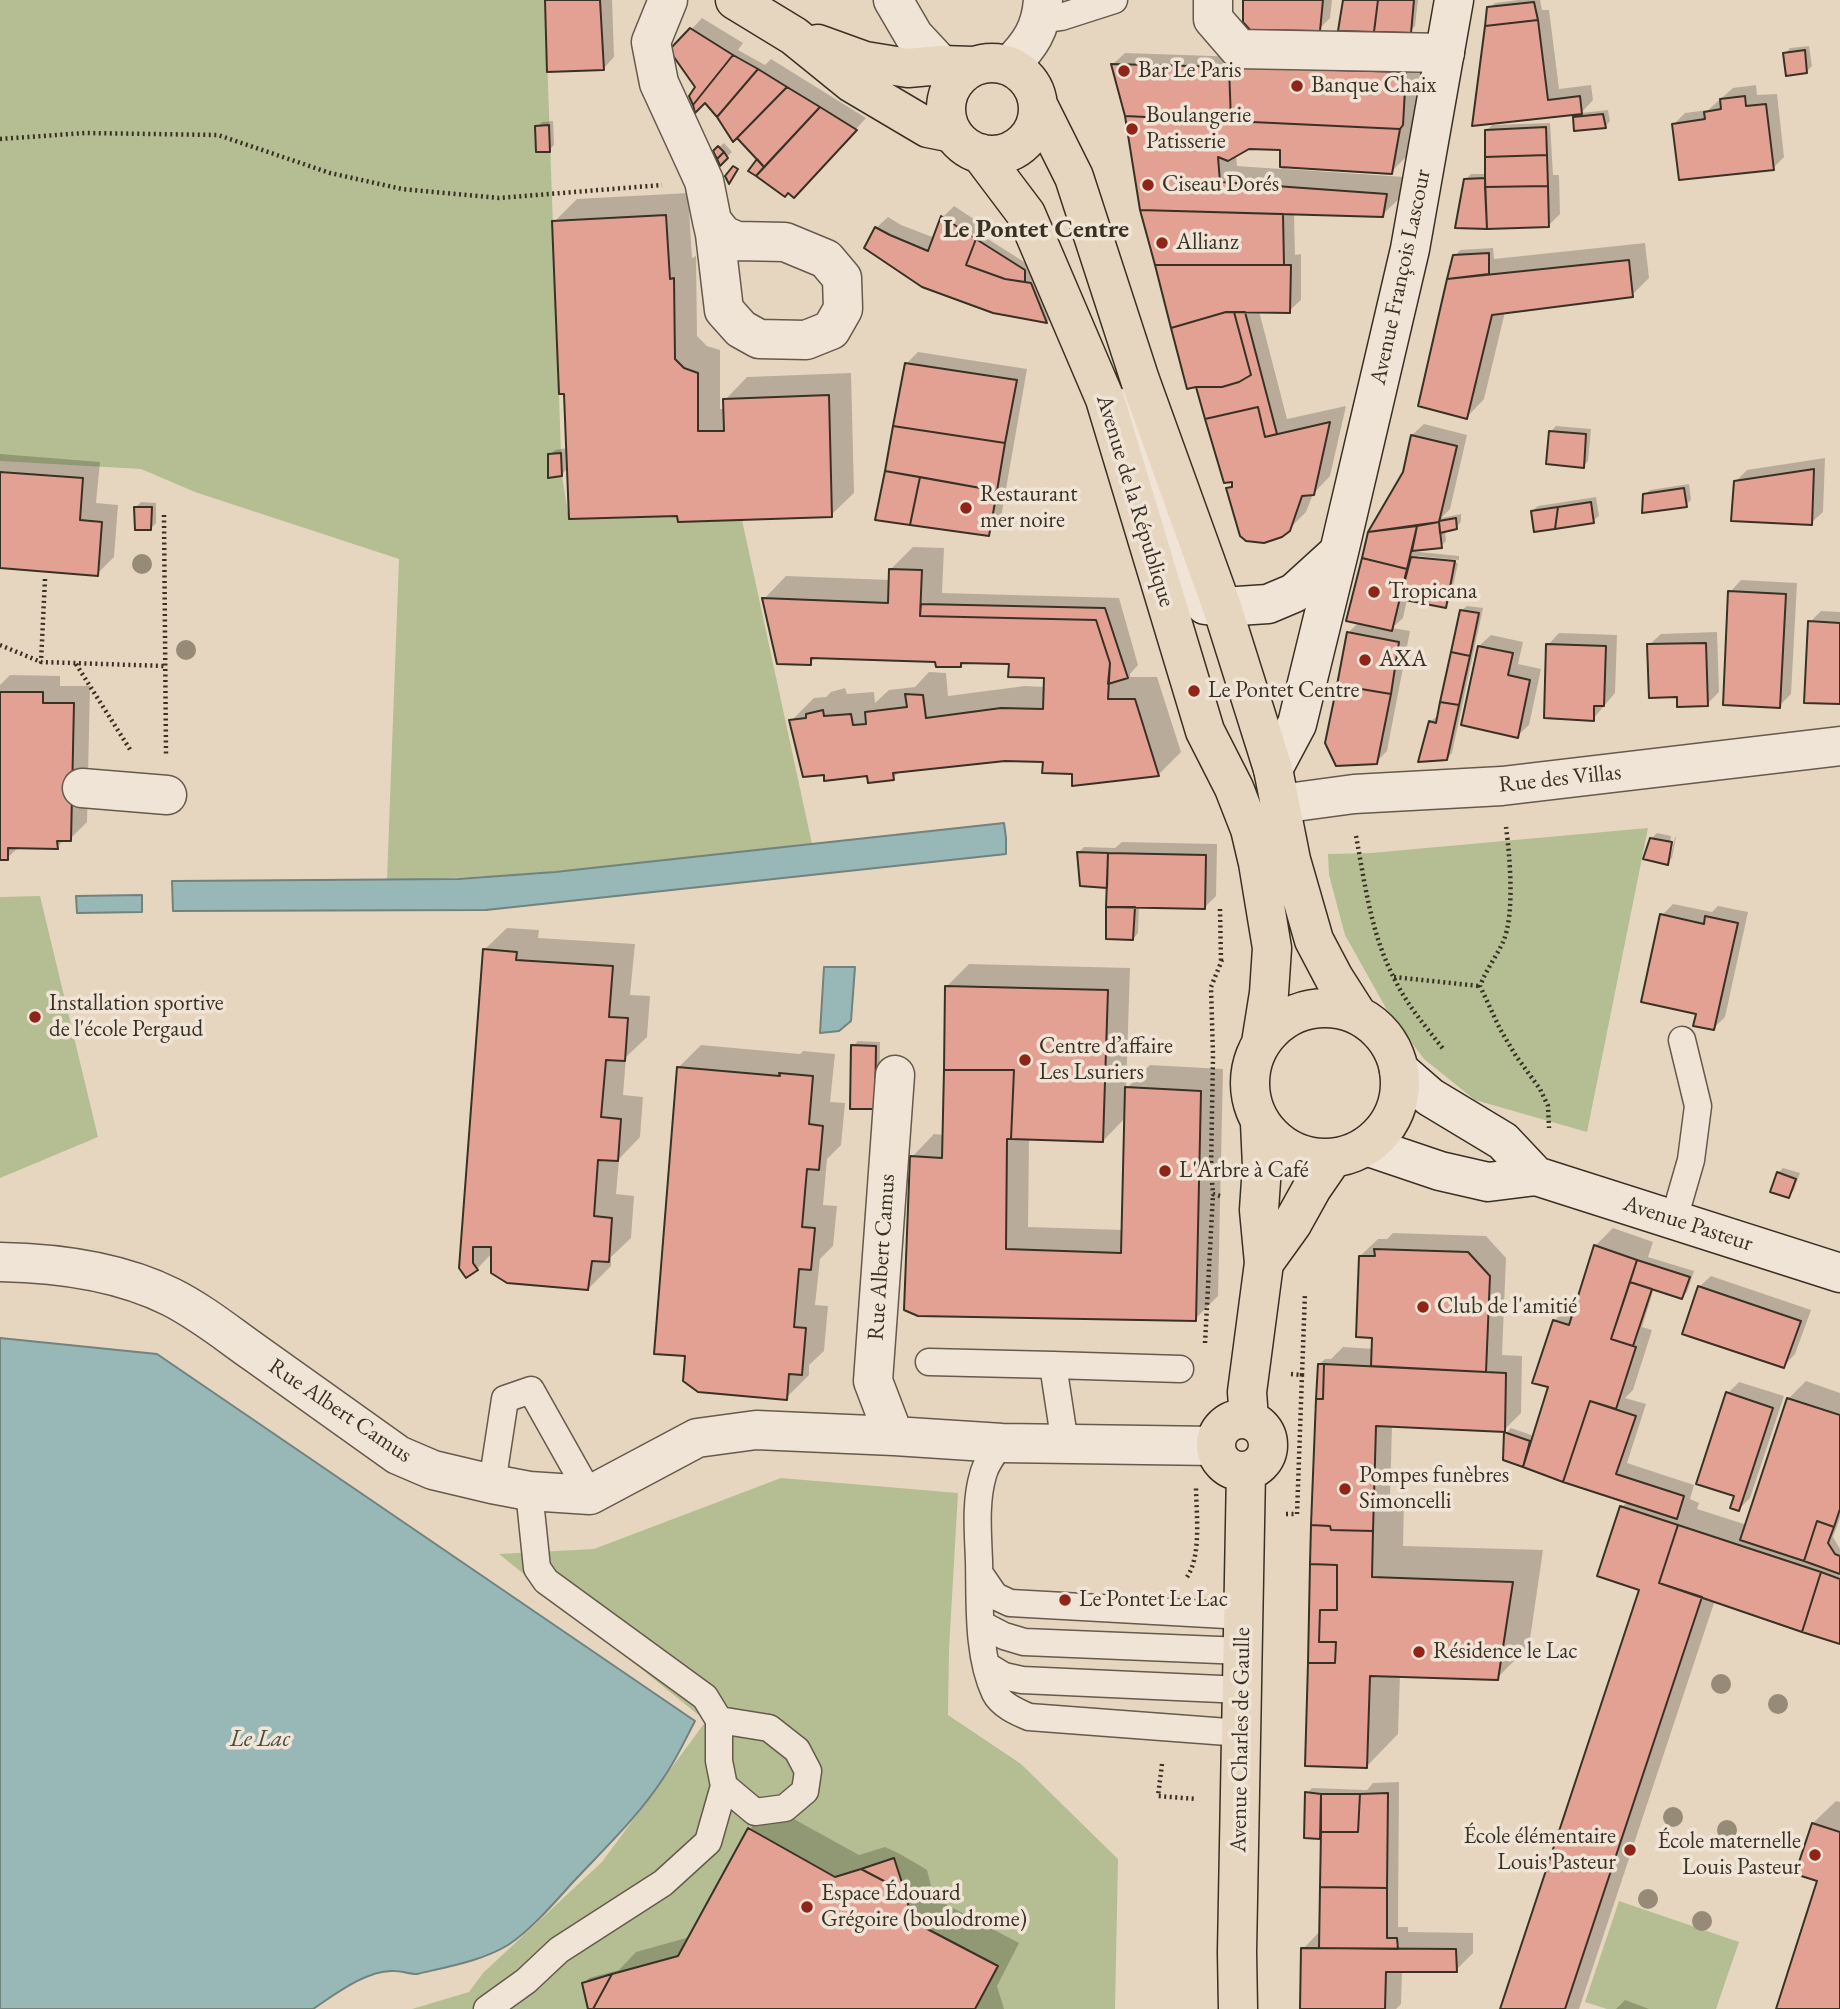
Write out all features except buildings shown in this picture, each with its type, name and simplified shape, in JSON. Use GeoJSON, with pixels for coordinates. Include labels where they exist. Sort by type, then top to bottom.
{"type":"FeatureCollection","features":[{"type":"Feature","properties":{"kind":"main road"},"geometry":{"type":"LineString","coordinates":[[735,0],[794,36],[852,83],[928,128],[992,155],[1016,149],[1033,131],[1038,119],[1036,94],[1021,72],[975,65],[908,68],[865,61],[794,36]]}},
{"type":"Feature","properties":{"kind":"main road"},"geometry":{"type":"LineString","coordinates":[[966,143],[948,121],[946,108],[954,83],[975,65]]}},
{"type":"Feature","properties":{"kind":"main road","name":"Avenue de la République"},"geometry":{"type":"LineString","coordinates":[[1039,107],[1074,177],[1140,380],[1222,607],[1276,787]]}},
{"type":"Feature","properties":{"kind":"main road","name":"Avenue de la République"},"geometry":{"type":"LineString","coordinates":[[966,143],[1026,214],[1105,399],[1205,731],[1234,788],[1250,829],[1272,948],[1269,993],[1261,1042]]}},
{"type":"Feature","properties":{"kind":"main road"},"geometry":{"type":"LineString","coordinates":[[1276,787],[1291,860],[1314,940],[1357,1014]]}},
{"type":"Feature","properties":{"kind":"main road"},"geometry":{"type":"LineString","coordinates":[[1264,1263],[1292,1224],[1312,1188],[1349,1152],[1387,1126],[1399,1099],[1399,1070],[1394,1053],[1385,1037],[1372,1024],[1357,1014],[1330,1007],[1304,1010],[1279,1023],[1261,1042],[1253,1061],[1250,1082],[1252,1104],[1260,1123],[1273,1139],[1291,1151],[1311,1157],[1349,1152]]}},
{"type":"Feature","properties":{"kind":"main road"},"geometry":{"type":"LineString","coordinates":[[1250,1419],[1247,1392],[1264,1263],[1259,1210],[1262,1166],[1260,1123]]}},
{"type":"Feature","properties":{"kind":"main road"},"geometry":{"type":"LineString","coordinates":[[1237,1418],[1250,1419],[1260,1424],[1267,1434],[1269,1446],[1266,1457],[1258,1466],[1246,1471],[1235,1470],[1225,1465],[1218,1457],[1215,1446],[1218,1434],[1225,1423],[1237,1418]]}},
{"type":"Feature","properties":{"kind":"main road","name":"Avenue Charles de Gaulle"},"geometry":{"type":"LineString","coordinates":[[1238,2009],[1246,1471]]}},
{"type":"Feature","properties":{"kind":"street"},"geometry":{"type":"LineString","coordinates":[[668,0],[651,41],[659,83],[704,181],[712,221]]}},
{"type":"Feature","properties":{"kind":"street"},"geometry":{"type":"LineString","coordinates":[[893,0],[914,36],[975,65],[1025,49],[1042,10]]}},
{"type":"Feature","properties":{"kind":"street"},"geometry":{"type":"LineString","coordinates":[[1213,0],[1213,19],[1239,49],[1445,53]]}},
{"type":"Feature","properties":{"kind":"street","name":"Avenue François Lascour"},"geometry":{"type":"LineString","coordinates":[[1276,787],[1297,724],[1410,249],[1454,0]]}},
{"type":"Feature","properties":{"kind":"street"},"geometry":{"type":"LineString","coordinates":[[1065,308],[1119,391],[1190,592],[1205,605],[1222,607],[1268,604],[1294,593],[1339,552]]}},
{"type":"Feature","properties":{"kind":"street","name":"Rue des Villas"},"geometry":{"type":"LineString","coordinates":[[1276,787],[1354,794],[1502,786],[1840,746]]}},
{"type":"Feature","properties":{"kind":"street"},"geometry":{"type":"LineString","coordinates":[[82,788],[167,790]]}},
{"type":"Feature","properties":{"kind":"street","name":"Avenue Pasteur"},"geometry":{"type":"LineString","coordinates":[[1399,1070],[1430,1097],[1503,1141],[1536,1176]]}},
{"type":"Feature","properties":{"kind":"street","name":"Rue Albert Camus"},"geometry":{"type":"LineString","coordinates":[[894,1436],[873,1381],[895,1075]]}},
{"type":"Feature","properties":{"kind":"street","name":"Avenue Pasteur"},"geometry":{"type":"LineString","coordinates":[[1349,1152],[1488,1182],[1536,1176],[1840,1273]]}},
{"type":"Feature","properties":{"kind":"street","name":"Rue Albert Camus"},"geometry":{"type":"LineString","coordinates":[[0,1262],[83,1270],[125,1280],[171,1297],[398,1455],[433,1470],[529,1491],[590,1495]]}},
{"type":"Feature","properties":{"kind":"street"},"geometry":{"type":"LineString","coordinates":[[590,1495],[697,1438],[756,1430],[1002,1443],[1215,1446]]}},
{"type":"Feature","properties":{"kind":"lane"},"geometry":{"type":"LineString","coordinates":[[1042,10],[1061,17],[1114,0]]}},
{"type":"Feature","properties":{"kind":"lane"},"geometry":{"type":"LineString","coordinates":[[1674,1219],[1690,1160],[1698,1106],[1682,1040]]}},
{"type":"Feature","properties":{"kind":"lane"},"geometry":{"type":"LineString","coordinates":[[929,1362],[1180,1369]]}},
{"type":"Feature","properties":{"kind":"lane"},"geometry":{"type":"LineString","coordinates":[[1053,1365],[1065,1444]]}},
{"type":"Feature","properties":{"kind":"lane"},"geometry":{"type":"LineString","coordinates":[[492,1484],[505,1399],[531,1390],[590,1495]]}},
{"type":"Feature","properties":{"kind":"lane"},"geometry":{"type":"LineString","coordinates":[[1002,1443],[982,1475],[978,1509],[981,1624],[986,1665],[996,1696],[1013,1711],[1029,1717],[1241,1733]]}},
{"type":"Feature","properties":{"kind":"lane"},"geometry":{"type":"LineString","coordinates":[[487,2009],[526,1981],[559,1950],[663,1883],[708,1842],[724,1786],[719,1761],[719,1720],[705,1698],[546,1581],[537,1568],[529,1491]]}},
{"type":"Feature","properties":{"kind":"lane"},"geometry":{"type":"LineString","coordinates":[[979,1574],[995,1596],[1010,1603],[1244,1633]]}},
{"type":"Feature","properties":{"kind":"lane"},"geometry":{"type":"LineString","coordinates":[[981,1624],[1004,1636],[1024,1642],[1244,1633]]}},
{"type":"Feature","properties":{"kind":"lane"},"geometry":{"type":"LineString","coordinates":[[986,1665],[1004,1676],[1022,1680],[1242,1690]]}},
{"type":"Feature","properties":{"kind":"lane"},"geometry":{"type":"LineString","coordinates":[[719,1720],[769,1728],[797,1750],[808,1771],[805,1791],[785,1808],[755,1812],[724,1786]]}},
{"type":"Feature","properties":{"kind":"path"},"geometry":{"type":"LineString","coordinates":[[0,139],[85,133],[218,135],[330,173],[402,190],[499,198],[704,181]]}},
{"type":"Feature","properties":{"kind":"path"},"geometry":{"type":"LineString","coordinates":[[75,663],[149,780],[167,790],[164,515]]}},
{"type":"Feature","properties":{"kind":"path"},"geometry":{"type":"LineString","coordinates":[[41,662],[45,579]]}},
{"type":"Feature","properties":{"kind":"path"},"geometry":{"type":"LineString","coordinates":[[0,645],[41,662],[165,666]]}},
{"type":"Feature","properties":{"kind":"path"},"geometry":{"type":"LineString","coordinates":[[1502,786],[1509,848],[1509,921],[1503,942],[1479,986],[1500,1029],[1540,1089],[1548,1106],[1549,1133],[1538,1126]]}},
{"type":"Feature","properties":{"kind":"path"},"geometry":{"type":"LineString","coordinates":[[1354,794],[1354,821],[1371,919],[1393,977],[1414,1013],[1449,1056]]}},
{"type":"Feature","properties":{"kind":"path"},"geometry":{"type":"LineString","coordinates":[[1206,1351],[1213,1194],[1210,1170],[1213,1055],[1211,987],[1221,961],[1232,958]]}},
{"type":"Feature","properties":{"kind":"path"},"geometry":{"type":"LineString","coordinates":[[1393,977],[1479,986]]}},
{"type":"Feature","properties":{"kind":"path"},"geometry":{"type":"LineString","coordinates":[[1213,1194],[1223,1197]]}},
{"type":"Feature","properties":{"kind":"path"},"geometry":{"type":"LineString","coordinates":[[1281,1514],[1297,1514],[1306,1281]]}},
{"type":"Feature","properties":{"kind":"path"},"geometry":{"type":"LineString","coordinates":[[1283,1373],[1302,1375]]}},
{"type":"Feature","properties":{"kind":"green space"},"geometry":{"type":"Polygon","coordinates":[[[0,0],[545,0],[561,453],[548,455],[548,478],[562,476],[569,519],[677,516],[678,522],[742,520],[812,844],[547,872],[387,880],[399,559],[195,492],[141,469],[0,461],[0,0]]]}},
{"type":"Feature","properties":{"kind":"green space"},"geometry":{"type":"Polygon","coordinates":[[[1648,828],[1587,1132],[1475,1100],[1424,1059],[1387,1010],[1345,935],[1329,875],[1328,854],[1371,853],[1648,828]]]}},
{"type":"Feature","properties":{"kind":"green space","name":"Installation sportive de l'école Pergaud"},"geometry":{"type":"Polygon","coordinates":[[[40,896],[98,1137],[0,1178],[0,897],[40,896]]]}},
{"type":"Feature","properties":{"kind":"green space"},"geometry":{"type":"Polygon","coordinates":[[[781,1478],[958,1493],[948,1715],[1021,1764],[1118,1859],[1115,2009],[412,2009],[469,1992],[483,1973],[602,1862],[706,1721],[499,1554],[594,1549],[781,1478]]]}},
{"type":"Feature","properties":{"kind":"green space"},"geometry":{"type":"Polygon","coordinates":[[[1619,1901],[1739,1942],[1716,2009],[1607,2009],[1585,2002],[1619,1901]]]}},
{"type":"Feature","properties":{"kind":"water"},"geometry":{"type":"Polygon","coordinates":[[[1004,823],[1006,854],[486,910],[173,911],[172,881],[458,879],[555,872],[1004,823]]]}},
{"type":"Feature","properties":{"kind":"water"},"geometry":{"type":"Polygon","coordinates":[[[142,895],[142,912],[77,913],[76,896],[142,895]]]}},
{"type":"Feature","properties":{"kind":"water"},"geometry":{"type":"Polygon","coordinates":[[[824,967],[855,967],[851,1021],[839,1031],[820,1033],[824,967]]]}},
{"type":"Feature","properties":{"kind":"water","name":"Le Lac"},"geometry":{"type":"Polygon","coordinates":[[[0,1338],[157,1354],[695,1721],[654,1791],[632,1819],[525,1932],[498,1951],[464,1963],[417,1974],[384,1971],[373,1974],[313,2009],[0,2009],[0,1338]]]}},
{"type":"Feature","properties":{"kind":"place","name":"Bar Le Paris"},"geometry":{"type":"Point","coordinates":[1124,71]}},
{"type":"Feature","properties":{"kind":"place","name":"Banque Chaix"},"geometry":{"type":"Point","coordinates":[1297,86]}},
{"type":"Feature","properties":{"kind":"place","name":"Boulangerie Patisserie"},"geometry":{"type":"Point","coordinates":[1132,129]}},
{"type":"Feature","properties":{"kind":"place","name":"Ciseau Dorés"},"geometry":{"type":"Point","coordinates":[1148,185]}},
{"type":"Feature","properties":{"kind":"place","name":"Allianz"},"geometry":{"type":"Point","coordinates":[1162,243]}},
{"type":"Feature","properties":{"kind":"place","name":"Restaurant mer noire"},"geometry":{"type":"Point","coordinates":[966,508]}},
{"type":"Feature","properties":{"kind":"place","name":"Tropicana"},"geometry":{"type":"Point","coordinates":[1374,592]}},
{"type":"Feature","properties":{"kind":"place","name":"AXA"},"geometry":{"type":"Point","coordinates":[1365,660]}},
{"type":"Feature","properties":{"kind":"place","name":"Le Pontet Centre"},"geometry":{"type":"Point","coordinates":[1194,691]}},
{"type":"Feature","properties":{"kind":"place","name":"Installation sportive de l'école Pergaud"},"geometry":{"type":"Point","coordinates":[35,1017]}},
{"type":"Feature","properties":{"kind":"place","name":"Centre d’affaire Les Lsuriers"},"geometry":{"type":"Point","coordinates":[1025,1060]}},
{"type":"Feature","properties":{"kind":"place","name":"L'Arbre à Café"},"geometry":{"type":"Point","coordinates":[1165,1171]}},
{"type":"Feature","properties":{"kind":"place","name":"Club de l'amitié"},"geometry":{"type":"Point","coordinates":[1423,1307]}},
{"type":"Feature","properties":{"kind":"place","name":"Pompes funèbres Simoncelli"},"geometry":{"type":"Point","coordinates":[1345,1489]}},
{"type":"Feature","properties":{"kind":"place","name":"Le Pontet Le Lac"},"geometry":{"type":"Point","coordinates":[1065,1600]}},
{"type":"Feature","properties":{"kind":"place","name":"Résidence le Lac"},"geometry":{"type":"Point","coordinates":[1419,1652]}},
{"type":"Feature","properties":{"kind":"place","name":"École élémentaire Louis Pasteur"},"geometry":{"type":"Point","coordinates":[1630,1850]}},
{"type":"Feature","properties":{"kind":"place","name":"École maternelle Louis Pasteur"},"geometry":{"type":"Point","coordinates":[1815,1855]}},
{"type":"Feature","properties":{"kind":"place","name":"Espace Édouard Grégoire (boulodrome)"},"geometry":{"type":"Point","coordinates":[807,1907]}},
{"type":"Feature","properties":{"kind":"district","name":"Le Pontet Centre"},"geometry":{"type":"Point","coordinates":[1036,230]}}]}
